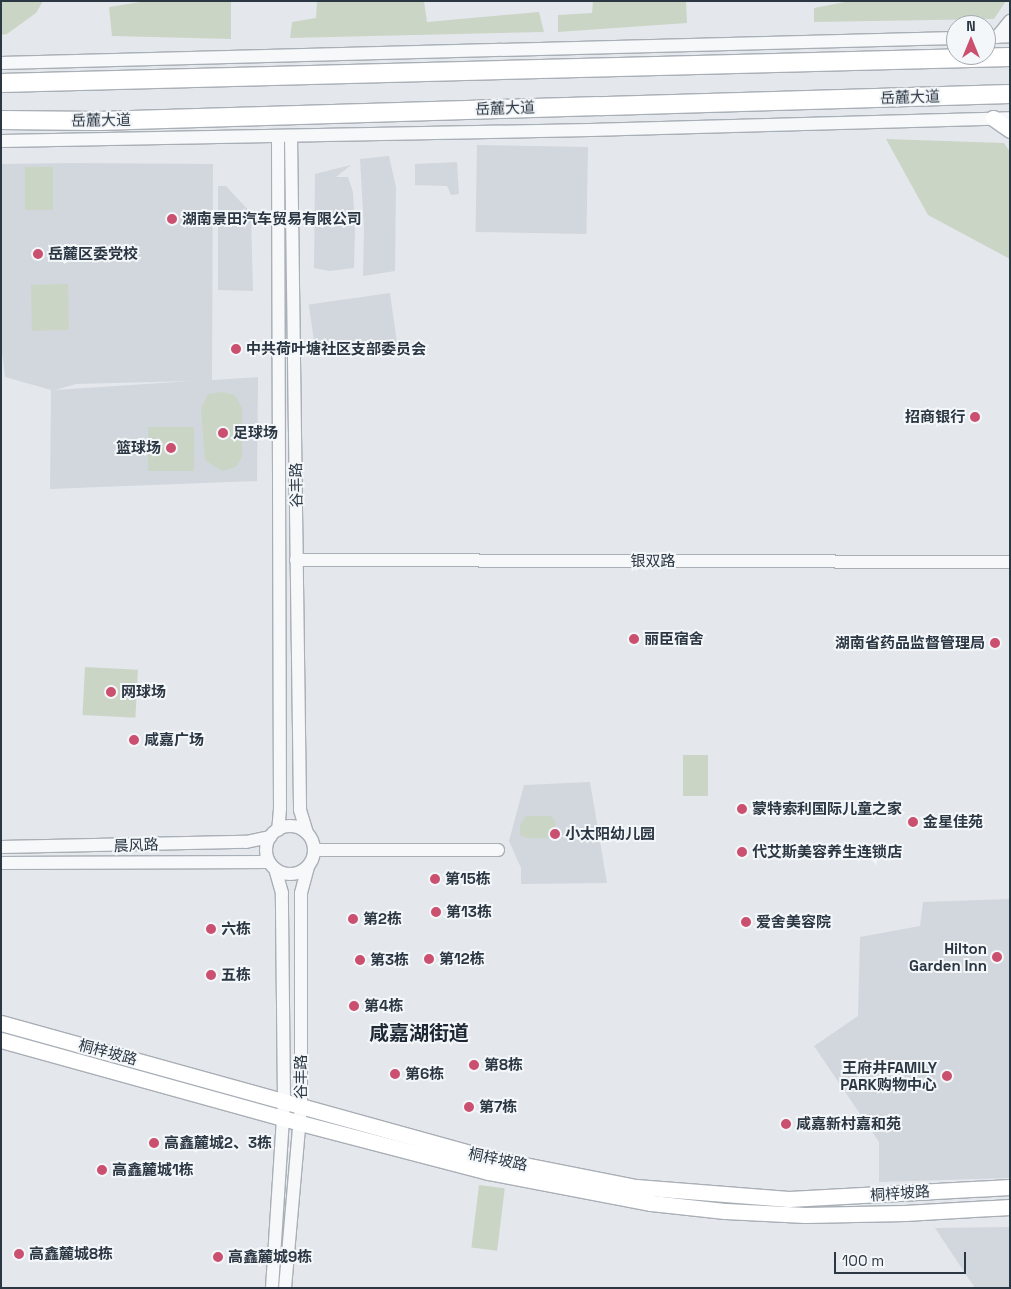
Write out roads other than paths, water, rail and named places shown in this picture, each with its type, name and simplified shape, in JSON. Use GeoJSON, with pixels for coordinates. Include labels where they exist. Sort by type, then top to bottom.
{"type":"FeatureCollection","features":[{"type":"Feature","properties":{"kind":"highway"},"geometry":{"type":"LineString","coordinates":[[1,83],[1010,57]]}},
{"type":"Feature","properties":{"kind":"highway","name":"岳麓大道"},"geometry":{"type":"LineString","coordinates":[[1,120],[98,121],[1010,94]]}},
{"type":"Feature","properties":{"kind":"main road"},"geometry":{"type":"LineString","coordinates":[[993,118],[1010,130]]}},
{"type":"Feature","properties":{"kind":"main road","name":"桐梓坡路"},"geometry":{"type":"LineString","coordinates":[[1,1023],[284,1100],[479,1156],[636,1187],[789,1199],[1010,1188]]}},
{"type":"Feature","properties":{"kind":"main road","name":"桐梓坡路"},"geometry":{"type":"LineString","coordinates":[[1,1040],[300,1124],[488,1172],[651,1203],[725,1212],[805,1214],[905,1213],[1010,1207]]}},
{"type":"Feature","properties":{"kind":"street"},"geometry":{"type":"LineString","coordinates":[[998,37],[1010,21]]}},
{"type":"Feature","properties":{"kind":"street"},"geometry":{"type":"LineString","coordinates":[[1,63],[946,38]]}},
{"type":"Feature","properties":{"kind":"street"},"geometry":{"type":"LineString","coordinates":[[1,140],[278,137],[1010,118]]}},
{"type":"Feature","properties":{"kind":"street","name":"谷丰路"},"geometry":{"type":"LineString","coordinates":[[291,136],[300,810],[307,832]]}},
{"type":"Feature","properties":{"kind":"street","name":"谷丰路"},"geometry":{"type":"LineString","coordinates":[[274,833],[280,780],[278,137]]}},
{"type":"Feature","properties":{"kind":"street","name":"银双路"},"geometry":{"type":"LineString","coordinates":[[296,560],[1010,562]]}},
{"type":"Feature","properties":{"kind":"street"},"geometry":{"type":"LineString","coordinates":[[293,826],[307,832],[315,850],[308,867],[303,872],[288,875],[272,866],[266,849],[274,833],[293,826]]}},
{"type":"Feature","properties":{"kind":"street","name":"晨风路"},"geometry":{"type":"LineString","coordinates":[[1,847],[246,842],[274,833]]}},
{"type":"Feature","properties":{"kind":"street"},"geometry":{"type":"LineString","coordinates":[[315,850],[498,850]]}},
{"type":"Feature","properties":{"kind":"street","name":"晨风路"},"geometry":{"type":"LineString","coordinates":[[1,863],[272,866]]}},
{"type":"Feature","properties":{"kind":"street","name":"谷丰路"},"geometry":{"type":"LineString","coordinates":[[272,866],[282,893],[284,1100],[272,1288]]}},
{"type":"Feature","properties":{"kind":"street","name":"谷丰路"},"geometry":{"type":"LineString","coordinates":[[285,1288],[301,1105],[300,893],[308,867]]}},
{"type":"Feature","properties":{"kind":"place","name":"湖南景田汽车贸易有限公司"},"geometry":{"type":"Point","coordinates":[172,219]}},
{"type":"Feature","properties":{"kind":"place","name":"岳麓区委党校"},"geometry":{"type":"Point","coordinates":[38,254]}},
{"type":"Feature","properties":{"kind":"place","name":"中共荷叶塘社区支部委员会"},"geometry":{"type":"Point","coordinates":[236,349]}},
{"type":"Feature","properties":{"kind":"place","name":"招商银行"},"geometry":{"type":"Point","coordinates":[975,417]}},
{"type":"Feature","properties":{"kind":"place","name":"足球场"},"geometry":{"type":"Point","coordinates":[223,433]}},
{"type":"Feature","properties":{"kind":"place","name":"篮球场"},"geometry":{"type":"Point","coordinates":[171,448]}},
{"type":"Feature","properties":{"kind":"place","name":"丽臣宿舍"},"geometry":{"type":"Point","coordinates":[634,639]}},
{"type":"Feature","properties":{"kind":"place","name":"湖南省药品监督管理局"},"geometry":{"type":"Point","coordinates":[995,643]}},
{"type":"Feature","properties":{"kind":"place","name":"网球场"},"geometry":{"type":"Point","coordinates":[111,692]}},
{"type":"Feature","properties":{"kind":"place","name":"咸嘉广场"},"geometry":{"type":"Point","coordinates":[134,740]}},
{"type":"Feature","properties":{"kind":"place","name":"蒙特索利国际儿童之家"},"geometry":{"type":"Point","coordinates":[742,809]}},
{"type":"Feature","properties":{"kind":"place","name":"金星佳苑"},"geometry":{"type":"Point","coordinates":[913,822]}},
{"type":"Feature","properties":{"kind":"place","name":"小太阳幼儿园"},"geometry":{"type":"Point","coordinates":[555,834]}},
{"type":"Feature","properties":{"kind":"place","name":"代艾斯美容养生连锁店"},"geometry":{"type":"Point","coordinates":[742,852]}},
{"type":"Feature","properties":{"kind":"place","name":"第15栋"},"geometry":{"type":"Point","coordinates":[435,879]}},
{"type":"Feature","properties":{"kind":"place","name":"第13栋"},"geometry":{"type":"Point","coordinates":[436,912]}},
{"type":"Feature","properties":{"kind":"place","name":"第2栋"},"geometry":{"type":"Point","coordinates":[353,919]}},
{"type":"Feature","properties":{"kind":"place","name":"爱舍美容院"},"geometry":{"type":"Point","coordinates":[746,922]}},
{"type":"Feature","properties":{"kind":"place","name":"六栋"},"geometry":{"type":"Point","coordinates":[211,929]}},
{"type":"Feature","properties":{"kind":"place","name":"Hilton Garden Inn"},"geometry":{"type":"Point","coordinates":[997,957]}},
{"type":"Feature","properties":{"kind":"place","name":"第12栋"},"geometry":{"type":"Point","coordinates":[429,959]}},
{"type":"Feature","properties":{"kind":"place","name":"第3栋"},"geometry":{"type":"Point","coordinates":[360,960]}},
{"type":"Feature","properties":{"kind":"place","name":"五栋"},"geometry":{"type":"Point","coordinates":[211,975]}},
{"type":"Feature","properties":{"kind":"place","name":"第4栋"},"geometry":{"type":"Point","coordinates":[354,1006]}},
{"type":"Feature","properties":{"kind":"place","name":"第8栋"},"geometry":{"type":"Point","coordinates":[474,1065]}},
{"type":"Feature","properties":{"kind":"place","name":"第6栋"},"geometry":{"type":"Point","coordinates":[395,1074]}},
{"type":"Feature","properties":{"kind":"place","name":"王府井FAMILY PARK购物中心"},"geometry":{"type":"Point","coordinates":[947,1076]}},
{"type":"Feature","properties":{"kind":"place","name":"第7栋"},"geometry":{"type":"Point","coordinates":[469,1107]}},
{"type":"Feature","properties":{"kind":"place","name":"咸嘉新村嘉和苑"},"geometry":{"type":"Point","coordinates":[786,1124]}},
{"type":"Feature","properties":{"kind":"place","name":"高鑫麓城2、3栋"},"geometry":{"type":"Point","coordinates":[154,1143]}},
{"type":"Feature","properties":{"kind":"place","name":"高鑫麓城1栋"},"geometry":{"type":"Point","coordinates":[102,1170]}},
{"type":"Feature","properties":{"kind":"place","name":"高鑫麓城8栋"},"geometry":{"type":"Point","coordinates":[19,1254]}},
{"type":"Feature","properties":{"kind":"place","name":"高鑫麓城9栋"},"geometry":{"type":"Point","coordinates":[218,1257]}},
{"type":"Feature","properties":{"kind":"district","name":"咸嘉湖街道"},"geometry":{"type":"Point","coordinates":[419,1033]}}]}
